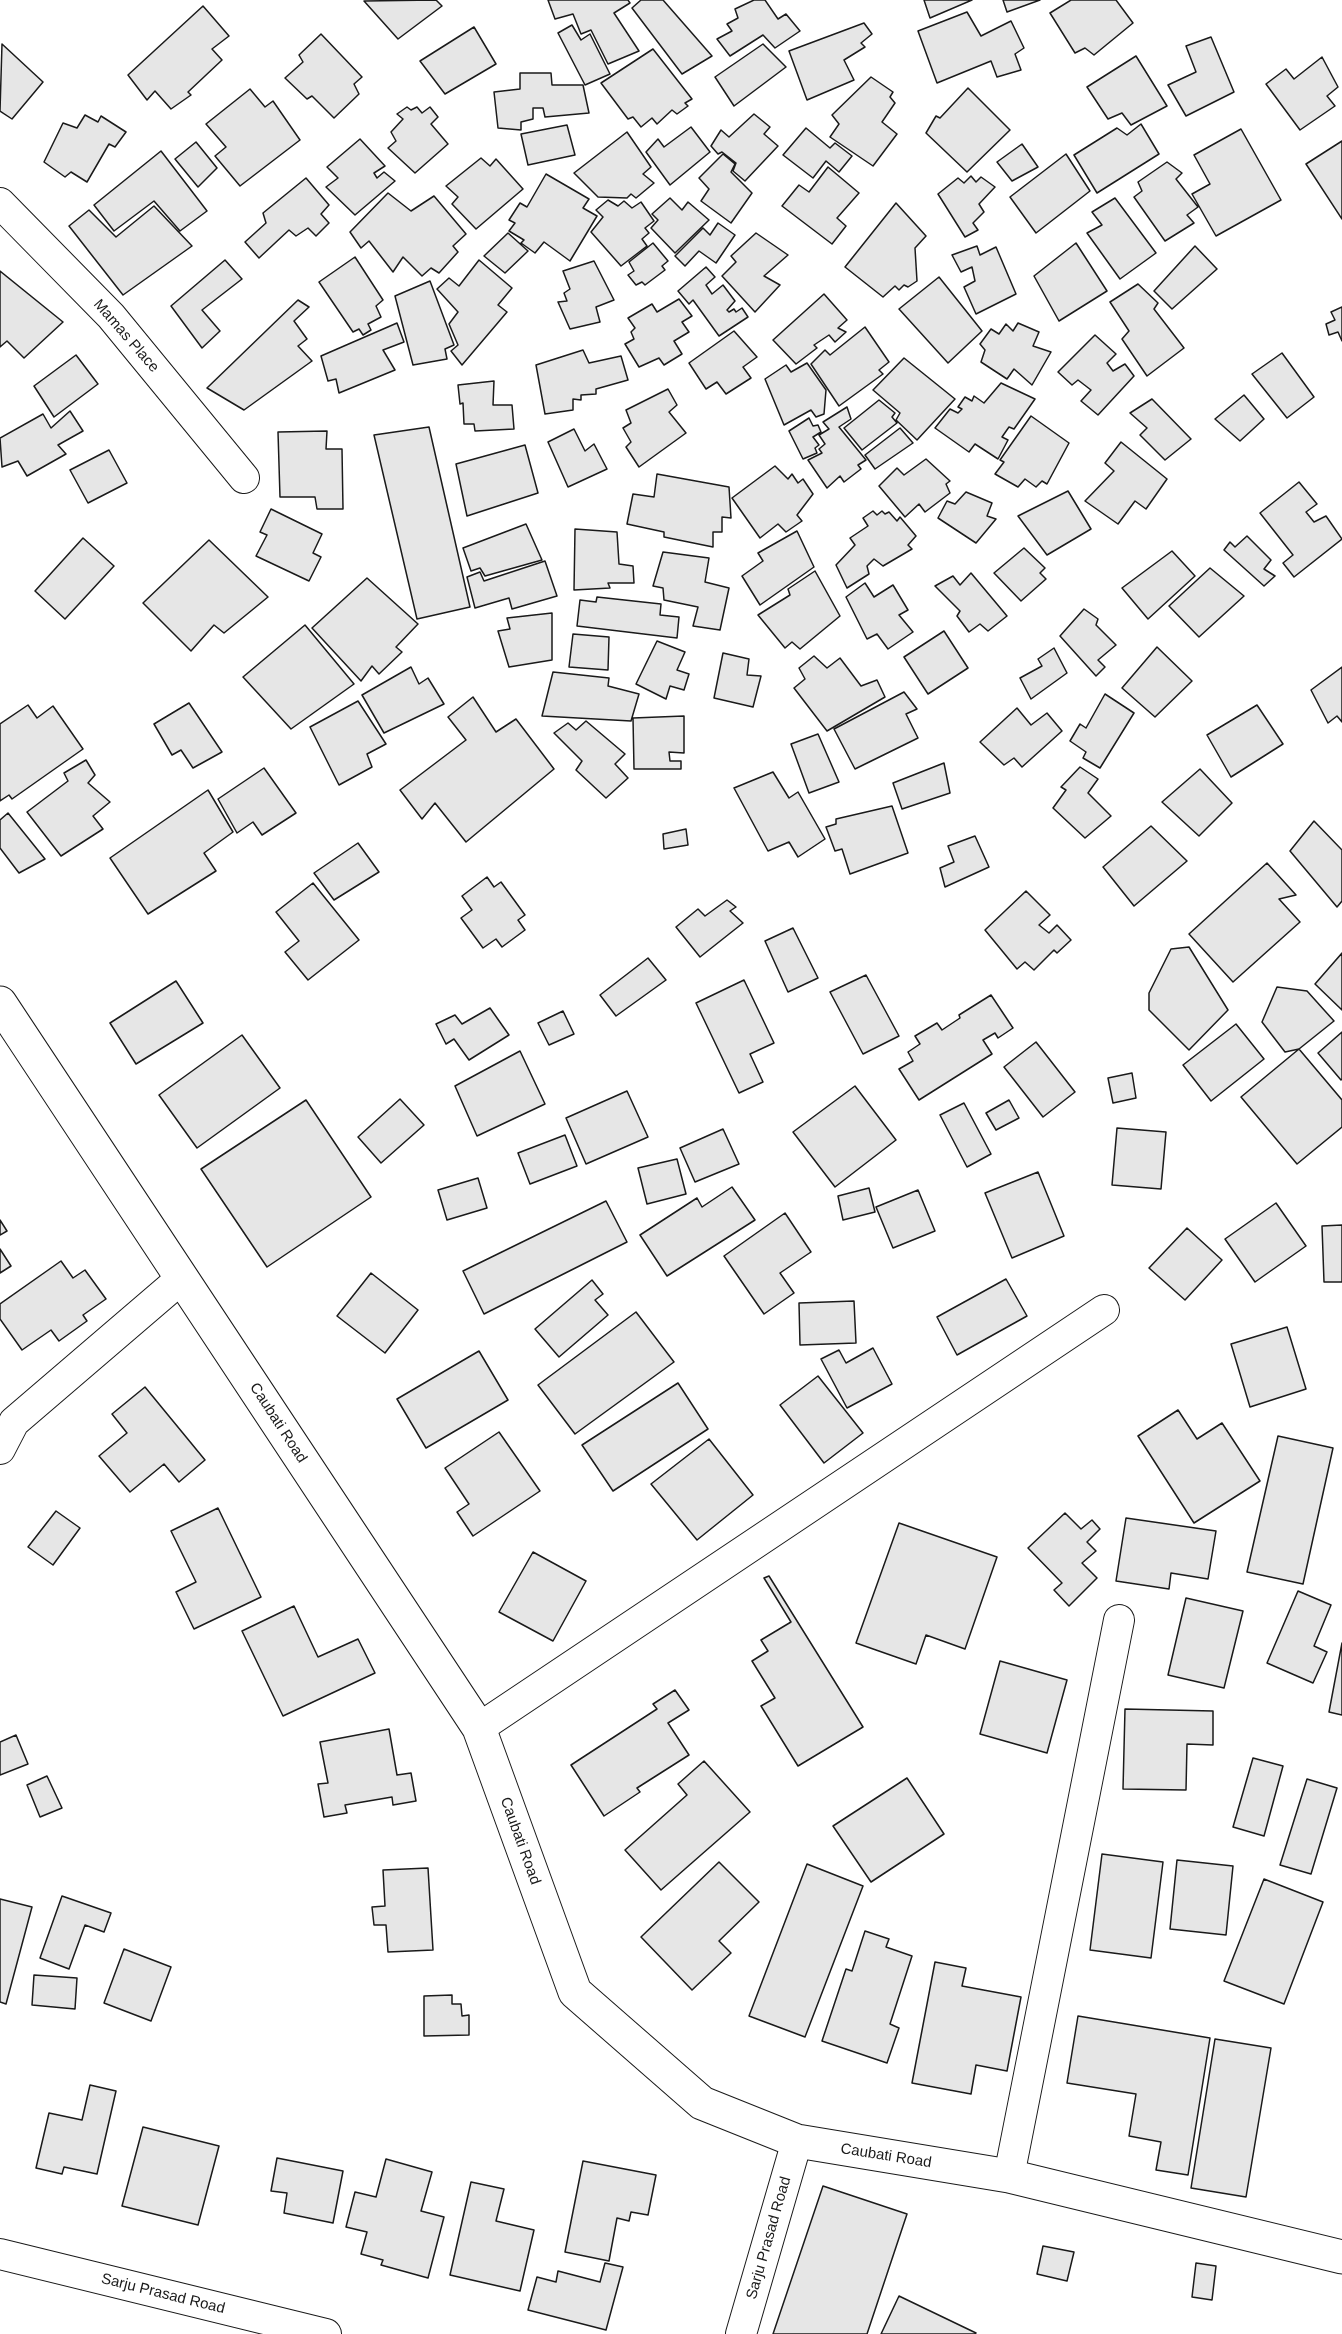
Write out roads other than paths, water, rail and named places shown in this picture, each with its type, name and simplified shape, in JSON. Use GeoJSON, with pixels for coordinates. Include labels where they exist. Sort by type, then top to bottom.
{"type":"FeatureCollection","features":[{"type":"Feature","properties":{"kind":"street","name":"Mamas Place"},"geometry":{"type":"LineString","coordinates":[[0,203],[111,316],[244,478]]}},
{"type":"Feature","properties":{"kind":"street","name":"Caubati Road"},"geometry":{"type":"LineString","coordinates":[[0,1003],[479,1728],[575,1992],[702,2103],[796,2141],[1009,2176],[1342,2257]]}},
{"type":"Feature","properties":{"kind":"street"},"geometry":{"type":"LineString","coordinates":[[0,1449],[14,1422],[182,1278]]}},
{"type":"Feature","properties":{"kind":"street"},"geometry":{"type":"LineString","coordinates":[[479,1728],[1104,1310]]}},
{"type":"Feature","properties":{"kind":"street"},"geometry":{"type":"LineString","coordinates":[[1009,2176],[1119,1620]]}},
{"type":"Feature","properties":{"kind":"street","name":"Sarju Prasad Road"},"geometry":{"type":"LineString","coordinates":[[741,2334],[796,2141]]}},
{"type":"Feature","properties":{"kind":"street","name":"Sarju Prasad Road"},"geometry":{"type":"LineString","coordinates":[[0,2254],[326,2334]]}}]}
